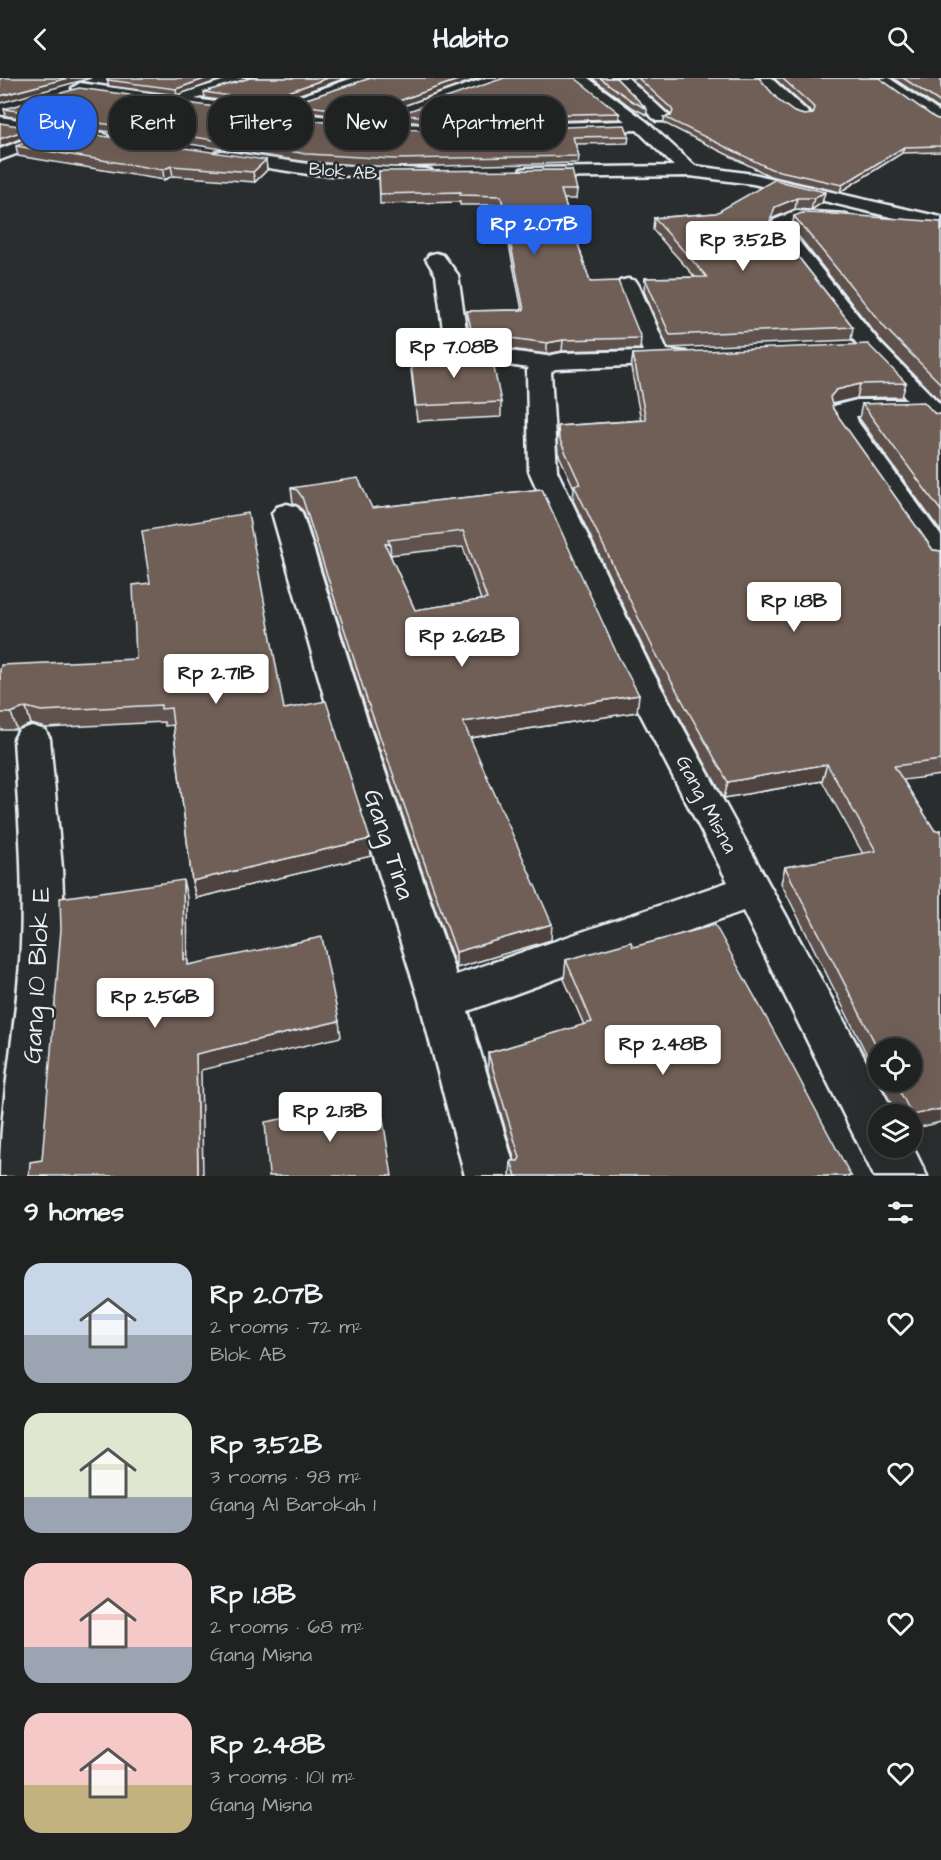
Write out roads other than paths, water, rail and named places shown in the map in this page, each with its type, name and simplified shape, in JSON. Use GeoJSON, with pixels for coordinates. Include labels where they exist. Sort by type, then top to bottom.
{"type":"FeatureCollection","features":[{"type":"Feature","properties":{"kind":"street"},"geometry":{"type":"LineString","coordinates":[[118,78],[75,90],[136,96]]}},
{"type":"Feature","properties":{"kind":"street"},"geometry":{"type":"LineString","coordinates":[[190,96],[247,78]]}},
{"type":"Feature","properties":{"kind":"street"},"geometry":{"type":"LineString","coordinates":[[312,96],[368,78]]}},
{"type":"Feature","properties":{"kind":"street"},"geometry":{"type":"LineString","coordinates":[[409,110],[500,78]]}},
{"type":"Feature","properties":{"kind":"street"},"geometry":{"type":"LineString","coordinates":[[578,78],[641,125],[690,171]]}},
{"type":"Feature","properties":{"kind":"street"},"geometry":{"type":"LineString","coordinates":[[763,78],[793,109],[804,116]]}},
{"type":"Feature","properties":{"kind":"street"},"geometry":{"type":"LineString","coordinates":[[879,78],[941,120]]}},
{"type":"Feature","properties":{"kind":"street"},"geometry":{"type":"LineString","coordinates":[[626,79],[672,127]]}},
{"type":"Feature","properties":{"kind":"street"},"geometry":{"type":"LineString","coordinates":[[577,102],[599,93]]}},
{"type":"Feature","properties":{"kind":"street"},"geometry":{"type":"LineString","coordinates":[[0,122],[18,125]]}},
{"type":"Feature","properties":{"kind":"street"},"geometry":{"type":"LineString","coordinates":[[566,127],[641,125]]}},
{"type":"Feature","properties":{"kind":"street"},"geometry":{"type":"LineString","coordinates":[[0,155],[18,148]]}},
{"type":"Feature","properties":{"kind":"street","name":"Blok AB"},"geometry":{"type":"LineString","coordinates":[[202,153],[308,169],[393,174],[441,173]]}},
{"type":"Feature","properties":{"kind":"street"},"geometry":{"type":"LineString","coordinates":[[716,159],[753,179]]}},
{"type":"Feature","properties":{"kind":"street"},"geometry":{"type":"LineString","coordinates":[[512,173],[690,171],[753,179],[931,221]]}},
{"type":"Feature","properties":{"kind":"street"},"geometry":{"type":"LineString","coordinates":[[931,221],[796,217],[781,224],[780,231],[872,348],[935,413]]}},
{"type":"Feature","properties":{"kind":"street"},"geometry":{"type":"LineString","coordinates":[[436,260],[447,275],[457,346],[464,352],[547,363],[562,360],[704,356]]}},
{"type":"Feature","properties":{"kind":"street"},"geometry":{"type":"LineString","coordinates":[[628,286],[658,358]]}},
{"type":"Feature","properties":{"kind":"street"},"geometry":{"type":"LineString","coordinates":[[839,350],[872,348]]}},
{"type":"Feature","properties":{"kind":"street","name":"Gang Misna"},"geometry":{"type":"LineString","coordinates":[[547,363],[539,371],[543,471],[634,669],[753,890],[868,1113]]}},
{"type":"Feature","properties":{"kind":"street"},"geometry":{"type":"LineString","coordinates":[[935,413],[857,408],[842,411],[845,423],[941,557]]}},
{"type":"Feature","properties":{"kind":"street","name":"Gang Tina"},"geometry":{"type":"LineString","coordinates":[[287,513],[348,717],[442,1000],[491,1176]]}},
{"type":"Feature","properties":{"kind":"street","name":"Gang 10 Blok E"},"geometry":{"type":"LineString","coordinates":[[21,1176],[43,946],[42,868],[32,739]]}},
{"type":"Feature","properties":{"kind":"street"},"geometry":{"type":"LineString","coordinates":[[442,1000],[753,890]]}},
{"type":"Feature","properties":{"kind":"street"},"geometry":{"type":"LineString","coordinates":[[891,1158],[900,1176]]}}]}
